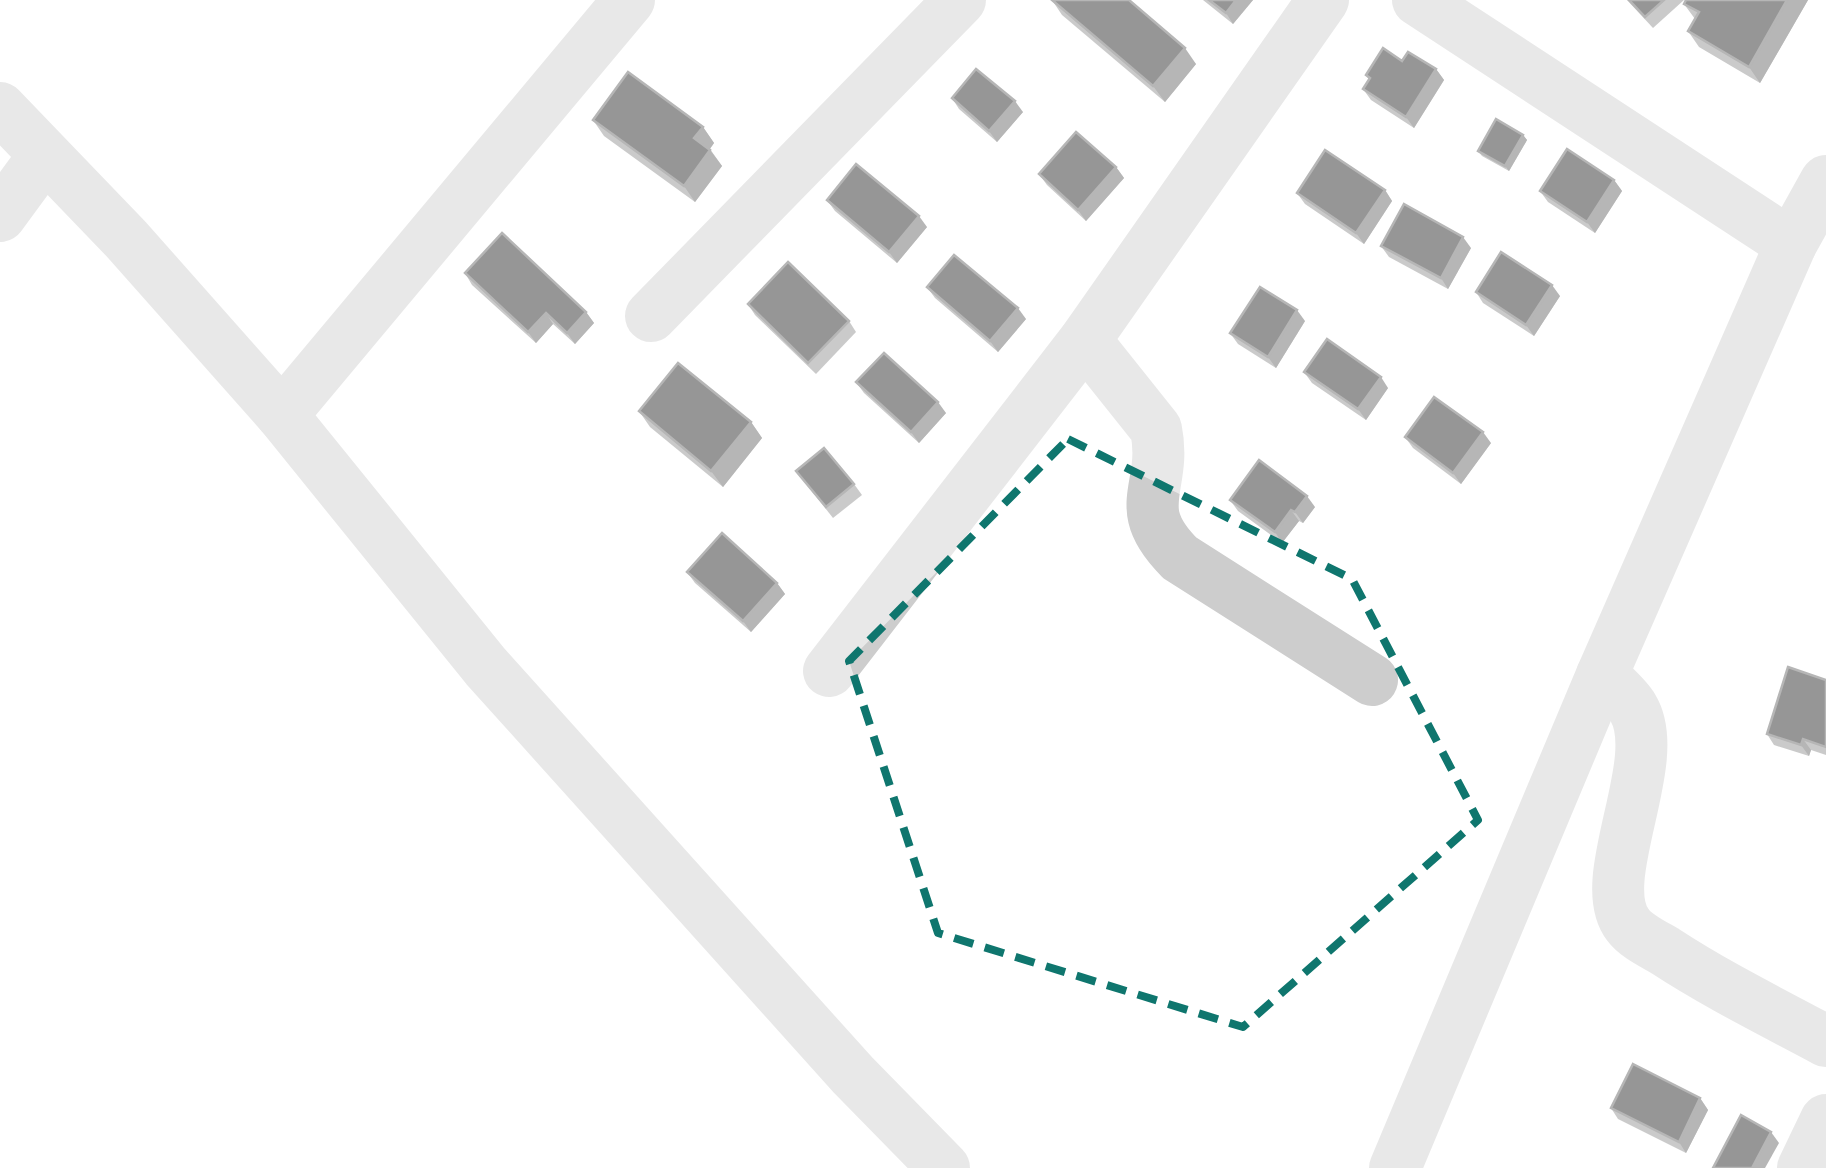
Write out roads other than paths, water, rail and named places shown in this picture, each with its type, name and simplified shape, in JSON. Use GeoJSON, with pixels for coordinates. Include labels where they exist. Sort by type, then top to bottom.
{"type":"FeatureCollection","features":[{"type":"Feature","properties":{"kind":"street"},"geometry":{"type":"LineString","coordinates":[[282,414],[628,0]]}},
{"type":"Feature","properties":{"kind":"street"},"geometry":{"type":"LineString","coordinates":[[651,316],[960,0]]}},
{"type":"Feature","properties":{"kind":"street"},"geometry":{"type":"LineString","coordinates":[[828,671],[1085,340],[1323,0]]}},
{"type":"Feature","properties":{"kind":"street"},"geometry":{"type":"LineString","coordinates":[[1418,0],[1790,244]]}},
{"type":"Feature","properties":{"kind":"street"},"geometry":{"type":"LineString","coordinates":[[0,108],[126,239],[282,414],[486,666],[853,1075],[944,1168]]}},
{"type":"Feature","properties":{"kind":"street"},"geometry":{"type":"LineString","coordinates":[[0,216],[44,156]]}},
{"type":"Feature","properties":{"kind":"street"},"geometry":{"type":"LineString","coordinates":[[1395,1168],[1602,675],[1790,244],[1826,181]]}},
{"type":"Feature","properties":{"kind":"street"},"geometry":{"type":"LineString","coordinates":[[1085,340],[1156,429],[1160,447],[1152,521],[1162,540],[1180,558],[1372,680]]}},
{"type":"Feature","properties":{"kind":"street"},"geometry":{"type":"LineString","coordinates":[[1602,675],[1632,706],[1640,730],[1638,776],[1617,887],[1618,908],[1629,928],[1693,970],[1826,1041]]}},
{"type":"Feature","properties":{"kind":"street"},"geometry":{"type":"LineString","coordinates":[[1803,1168],[1826,1120]]}}]}
